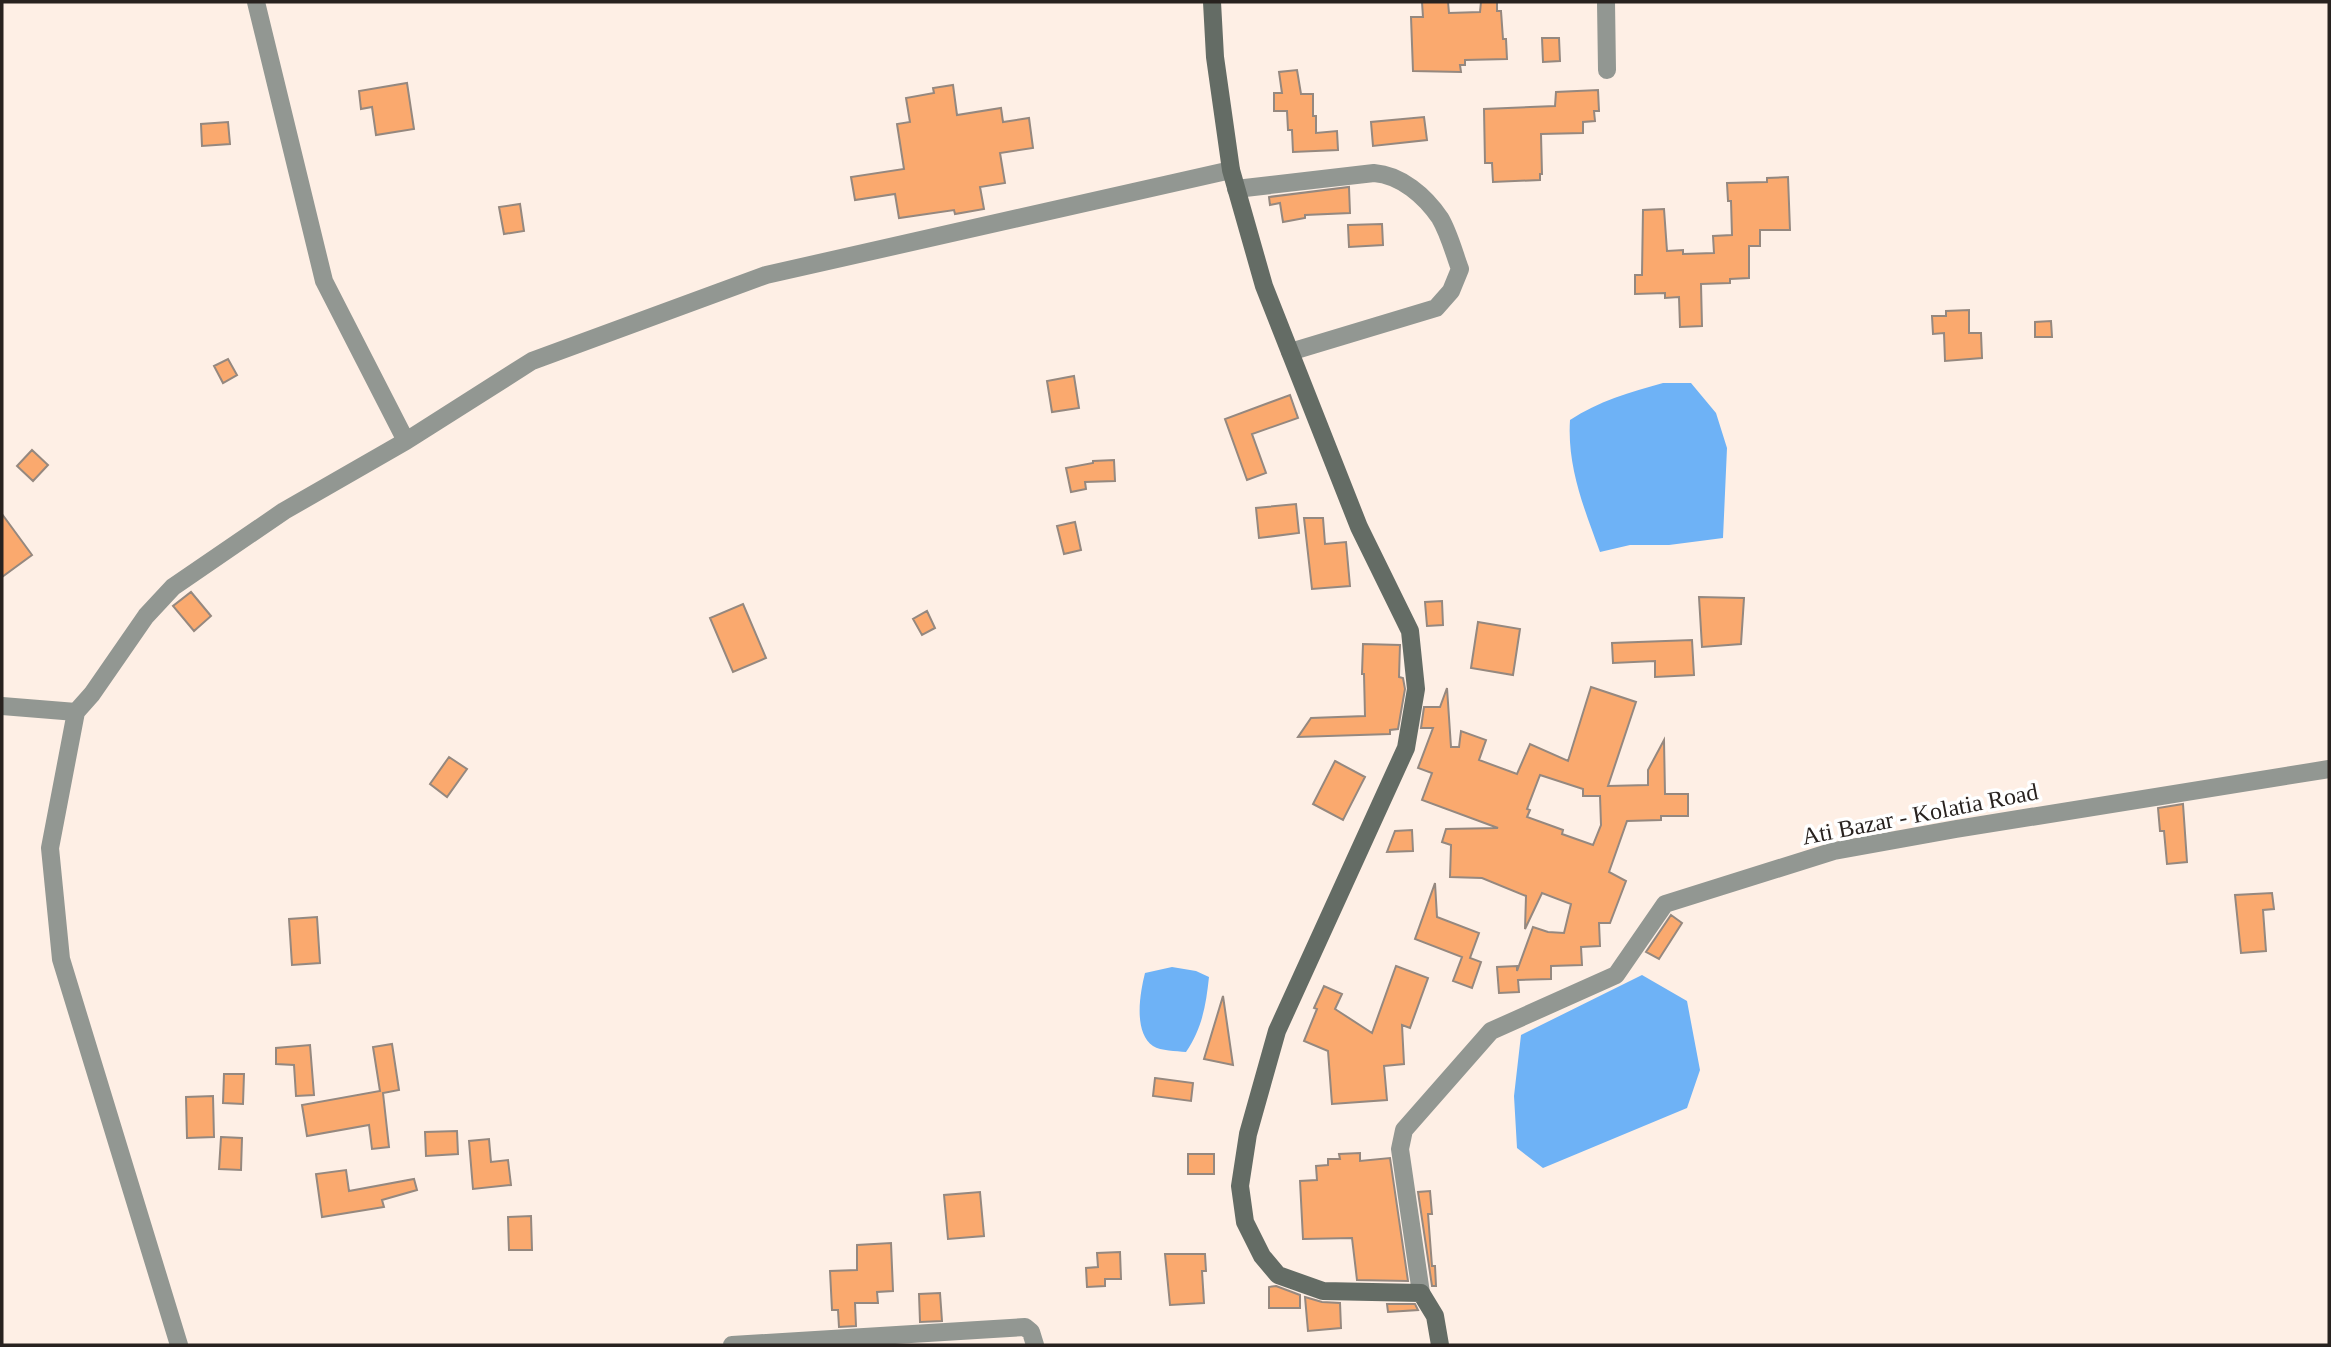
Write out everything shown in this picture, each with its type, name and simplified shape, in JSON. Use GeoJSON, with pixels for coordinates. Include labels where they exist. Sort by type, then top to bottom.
{"type":"FeatureCollection","features":[{"type":"Feature","properties":{"kind":"main road"},"geometry":{"type":"LineString","coordinates":[[1212,2],[1215,57],[1231,170],[1264,286],[1359,527],[1410,631],[1416,689],[1406,748],[1276,1031],[1248,1134],[1240,1186],[1245,1222],[1262,1256],[1278,1275],[1323,1291],[1421,1293],[1435,1316],[1440,1345]]}},
{"type":"Feature","properties":{"kind":"street"},"geometry":{"type":"LineString","coordinates":[[256,2],[324,281],[405,441]]}},
{"type":"Feature","properties":{"kind":"street"},"geometry":{"type":"LineString","coordinates":[[1606,2],[1607,70]]}},
{"type":"Feature","properties":{"kind":"street"},"geometry":{"type":"LineString","coordinates":[[179,1345],[61,959],[50,848],[76,712],[92,694],[146,616],[173,587],[284,510],[405,441],[532,361],[766,275],[1231,170]]}},
{"type":"Feature","properties":{"kind":"street"},"geometry":{"type":"LineString","coordinates":[[1237,189],[1374,173],[1389,174],[1402,180],[1440,219],[1461,269],[1451,291],[1436,308],[1290,352]]}},
{"type":"Feature","properties":{"kind":"street"},"geometry":{"type":"LineString","coordinates":[[2,706],[76,712]]}},
{"type":"Feature","properties":{"kind":"street","name":"Ati Bazar - Kolatia Road"},"geometry":{"type":"LineString","coordinates":[[1421,1293],[1400,1149],[1404,1130],[1491,1031],[1616,975],[1665,904],[1834,850],[2329,769]]}},
{"type":"Feature","properties":{"kind":"street"},"geometry":{"type":"LineString","coordinates":[[733,1345],[1025,1327],[1031,1332],[1035,1345]]}},
{"type":"Feature","properties":{"kind":"water"},"geometry":{"type":"Polygon","coordinates":[[[1663,383],[1691,383],[1716,413],[1727,448],[1723,538],[1669,545],[1630,545],[1600,552],[1574,471],[1570,420],[1603,402],[1663,383]]]}},
{"type":"Feature","properties":{"kind":"water"},"geometry":{"type":"Polygon","coordinates":[[[1172,967],[1196,971],[1209,977],[1202,1016],[1196,1035],[1186,1052],[1153,1046],[1147,1040],[1140,1022],[1141,991],[1145,973],[1172,967]]]}},
{"type":"Feature","properties":{"kind":"water"},"geometry":{"type":"Polygon","coordinates":[[[1642,975],[1687,1001],[1700,1070],[1687,1108],[1543,1168],[1517,1148],[1514,1096],[1521,1035],[1642,975]]]}},
{"type":"Feature","properties":{"kind":"building"},"geometry":{"type":"Polygon","coordinates":[[[1422,2],[1448,2],[1449,13],[1480,12],[1481,2],[1497,2],[1497,11],[1501,11],[1503,39],[1506,39],[1507,59],[1465,60],[1465,65],[1460,65],[1461,72],[1413,71],[1411,17],[1423,17],[1422,2]]]}},
{"type":"Feature","properties":{"kind":"building"},"geometry":{"type":"Polygon","coordinates":[[[1542,38],[1559,38],[1560,61],[1543,62],[1542,38]]]}},
{"type":"Feature","properties":{"kind":"building"},"geometry":{"type":"Polygon","coordinates":[[[1297,70],[1301,94],[1313,94],[1316,133],[1337,131],[1338,150],[1293,152],[1292,130],[1288,130],[1287,111],[1274,111],[1274,93],[1282,93],[1279,72],[1297,70]]]}},
{"type":"Feature","properties":{"kind":"building"},"geometry":{"type":"Polygon","coordinates":[[[407,83],[414,129],[376,135],[372,107],[361,109],[359,91],[407,83]]]}},
{"type":"Feature","properties":{"kind":"building"},"geometry":{"type":"Polygon","coordinates":[[[953,85],[957,115],[1001,108],[1003,122],[1029,118],[1033,148],[1000,153],[1005,183],[980,187],[984,209],[955,214],[954,210],[899,218],[895,194],[855,200],[851,177],[904,169],[897,124],[910,122],[906,98],[934,93],[933,88],[953,85]]]}},
{"type":"Feature","properties":{"kind":"building"},"geometry":{"type":"Polygon","coordinates":[[[1598,90],[1599,111],[1594,111],[1595,121],[1583,122],[1583,133],[1541,134],[1540,180],[1493,182],[1492,163],[1485,163],[1484,109],[1555,106],[1556,92],[1598,90]]]}},
{"type":"Feature","properties":{"kind":"building"},"geometry":{"type":"Polygon","coordinates":[[[1424,117],[1427,140],[1373,146],[1371,122],[1424,117]]]}},
{"type":"Feature","properties":{"kind":"building"},"geometry":{"type":"Polygon","coordinates":[[[228,122],[230,144],[202,146],[201,124],[228,122]]]}},
{"type":"Feature","properties":{"kind":"building"},"geometry":{"type":"Polygon","coordinates":[[[1788,177],[1790,230],[1760,230],[1760,246],[1749,246],[1749,278],[1730,279],[1730,283],[1701,284],[1702,326],[1680,327],[1679,297],[1665,298],[1665,293],[1635,294],[1635,275],[1642,275],[1643,210],[1664,209],[1667,251],[1683,250],[1683,254],[1714,253],[1713,236],[1732,235],[1731,201],[1728,201],[1727,183],[1767,182],[1767,178],[1788,177]]]}},
{"type":"Feature","properties":{"kind":"building"},"geometry":{"type":"Polygon","coordinates":[[[1349,187],[1350,213],[1305,215],[1305,218],[1283,222],[1280,203],[1270,205],[1269,197],[1349,187]]]}},
{"type":"Feature","properties":{"kind":"building"},"geometry":{"type":"Polygon","coordinates":[[[520,204],[524,231],[504,234],[499,207],[520,204]]]}},
{"type":"Feature","properties":{"kind":"building"},"geometry":{"type":"Polygon","coordinates":[[[1382,224],[1383,245],[1349,247],[1348,225],[1382,224]]]}},
{"type":"Feature","properties":{"kind":"building"},"geometry":{"type":"Polygon","coordinates":[[[1969,310],[1969,333],[1981,333],[1982,358],[1945,361],[1944,333],[1933,334],[1932,316],[1946,316],[1946,311],[1969,310]]]}},
{"type":"Feature","properties":{"kind":"building"},"geometry":{"type":"Polygon","coordinates":[[[2051,321],[2052,337],[2035,337],[2035,322],[2051,321]]]}},
{"type":"Feature","properties":{"kind":"building"},"geometry":{"type":"Polygon","coordinates":[[[228,359],[237,375],[223,383],[214,366],[228,359]]]}},
{"type":"Feature","properties":{"kind":"building"},"geometry":{"type":"Polygon","coordinates":[[[1074,376],[1079,408],[1052,412],[1047,381],[1074,376]]]}},
{"type":"Feature","properties":{"kind":"building"},"geometry":{"type":"Polygon","coordinates":[[[1290,395],[1298,418],[1252,434],[1266,473],[1247,480],[1225,419],[1290,395]]]}},
{"type":"Feature","properties":{"kind":"building"},"geometry":{"type":"Polygon","coordinates":[[[32,450],[48,465],[33,481],[17,466],[32,450]]]}},
{"type":"Feature","properties":{"kind":"building"},"geometry":{"type":"Polygon","coordinates":[[[1114,460],[1115,481],[1085,482],[1086,489],[1071,492],[1066,468],[1093,461],[1114,460]]]}},
{"type":"Feature","properties":{"kind":"building"},"geometry":{"type":"Polygon","coordinates":[[[1296,504],[1299,533],[1259,538],[1256,508],[1296,504]]]}},
{"type":"Feature","properties":{"kind":"building"},"geometry":{"type":"Polygon","coordinates":[[[2,514],[32,555],[2,577],[2,514]]]}},
{"type":"Feature","properties":{"kind":"building"},"geometry":{"type":"Polygon","coordinates":[[[1304,518],[1323,518],[1325,544],[1346,542],[1350,586],[1312,589],[1304,518]]]}},
{"type":"Feature","properties":{"kind":"building"},"geometry":{"type":"Polygon","coordinates":[[[1075,522],[1081,550],[1064,554],[1057,526],[1075,522]]]}},
{"type":"Feature","properties":{"kind":"building"},"geometry":{"type":"Polygon","coordinates":[[[191,592],[211,616],[194,631],[173,606],[191,592]]]}},
{"type":"Feature","properties":{"kind":"building"},"geometry":{"type":"Polygon","coordinates":[[[1699,597],[1744,598],[1741,644],[1702,647],[1699,597]]]}},
{"type":"Feature","properties":{"kind":"building"},"geometry":{"type":"Polygon","coordinates":[[[1442,601],[1443,625],[1427,626],[1425,602],[1442,601]]]}},
{"type":"Feature","properties":{"kind":"building"},"geometry":{"type":"Polygon","coordinates":[[[743,604],[766,658],[733,672],[710,618],[743,604]]]}},
{"type":"Feature","properties":{"kind":"building"},"geometry":{"type":"Polygon","coordinates":[[[927,611],[935,628],[922,635],[913,619],[927,611]]]}},
{"type":"Feature","properties":{"kind":"building"},"geometry":{"type":"Polygon","coordinates":[[[1478,622],[1520,629],[1513,675],[1471,668],[1478,622]]]}},
{"type":"Feature","properties":{"kind":"building"},"geometry":{"type":"Polygon","coordinates":[[[1692,640],[1694,675],[1655,677],[1655,661],[1613,663],[1612,643],[1692,640]]]}},
{"type":"Feature","properties":{"kind":"building"},"geometry":{"type":"Polygon","coordinates":[[[1363,644],[1400,645],[1399,677],[1403,678],[1405,689],[1398,729],[1390,730],[1390,734],[1298,737],[1311,718],[1365,716],[1363,644]]]}},
{"type":"Feature","properties":{"kind":"building"},"geometry":{"type":"Polygon","coordinates":[[[1591,687],[1636,702],[1608,786],[1648,785],[1648,770],[1664,740],[1665,794],[1688,794],[1688,816],[1661,816],[1661,820],[1627,821],[1609,872],[1626,881],[1610,923],[1599,923],[1600,946],[1581,947],[1582,965],[1551,966],[1551,979],[1518,980],[1519,992],[1499,993],[1497,967],[1517,966],[1517,971],[1533,927],[1564,933],[1571,904],[1542,893],[1525,929],[1526,896],[1482,878],[1450,877],[1451,845],[1442,842],[1446,829],[1498,828],[1422,800],[1432,773],[1418,768],[1433,728],[1421,728],[1424,707],[1440,707],[1447,688],[1451,747],[1459,747],[1461,731],[1486,740],[1479,760],[1517,774],[1530,744],[1568,761],[1591,687]],[[1540,775],[1527,809],[1530,810],[1527,817],[1593,845],[1601,825],[1600,796],[1583,796],[1583,789],[1540,775]]]}},
{"type":"Feature","properties":{"kind":"building"},"geometry":{"type":"Polygon","coordinates":[[[449,757],[467,769],[447,797],[430,784],[449,757]]]}},
{"type":"Feature","properties":{"kind":"building"},"geometry":{"type":"Polygon","coordinates":[[[1335,761],[1365,777],[1343,820],[1313,804],[1335,761]]]}},
{"type":"Feature","properties":{"kind":"building"},"geometry":{"type":"Polygon","coordinates":[[[2183,804],[2187,862],[2167,864],[2164,831],[2160,831],[2158,808],[2183,804]]]}},
{"type":"Feature","properties":{"kind":"building"},"geometry":{"type":"Polygon","coordinates":[[[1412,830],[1413,851],[1387,852],[1395,831],[1412,830]]]}},
{"type":"Feature","properties":{"kind":"building"},"geometry":{"type":"Polygon","coordinates":[[[1435,883],[1437,917],[1479,933],[1470,958],[1481,962],[1472,988],[1453,981],[1462,957],[1415,939],[1435,883]]]}},
{"type":"Feature","properties":{"kind":"building"},"geometry":{"type":"Polygon","coordinates":[[[2272,893],[2274,909],[2263,910],[2266,951],[2241,953],[2235,895],[2272,893]]]}},
{"type":"Feature","properties":{"kind":"building"},"geometry":{"type":"Polygon","coordinates":[[[1671,915],[1682,923],[1659,959],[1646,952],[1671,915]]]}},
{"type":"Feature","properties":{"kind":"building"},"geometry":{"type":"Polygon","coordinates":[[[317,917],[320,963],[292,965],[289,919],[317,917]]]}},
{"type":"Feature","properties":{"kind":"building"},"geometry":{"type":"Polygon","coordinates":[[[1396,966],[1428,978],[1410,1028],[1402,1025],[1404,1064],[1384,1066],[1387,1100],[1332,1104],[1328,1051],[1304,1041],[1324,986],[1342,994],[1335,1009],[1372,1033],[1396,966]]]}},
{"type":"Feature","properties":{"kind":"building"},"geometry":{"type":"Polygon","coordinates":[[[1223,996],[1233,1065],[1204,1059],[1223,996]]]}},
{"type":"Feature","properties":{"kind":"building"},"geometry":{"type":"Polygon","coordinates":[[[392,1044],[399,1090],[383,1093],[389,1147],[372,1149],[369,1125],[307,1136],[302,1105],[380,1091],[373,1047],[392,1044]]]}},
{"type":"Feature","properties":{"kind":"building"},"geometry":{"type":"Polygon","coordinates":[[[310,1045],[314,1095],[296,1096],[294,1065],[276,1064],[276,1048],[310,1045]]]}},
{"type":"Feature","properties":{"kind":"building"},"geometry":{"type":"Polygon","coordinates":[[[224,1074],[244,1074],[243,1104],[223,1103],[224,1074]]]}},
{"type":"Feature","properties":{"kind":"building"},"geometry":{"type":"Polygon","coordinates":[[[1155,1078],[1193,1083],[1191,1101],[1153,1096],[1155,1078]]]}},
{"type":"Feature","properties":{"kind":"building"},"geometry":{"type":"Polygon","coordinates":[[[213,1096],[214,1137],[187,1138],[186,1097],[213,1096]]]}},
{"type":"Feature","properties":{"kind":"building"},"geometry":{"type":"Polygon","coordinates":[[[457,1131],[458,1154],[426,1156],[425,1132],[457,1131]]]}},
{"type":"Feature","properties":{"kind":"building"},"geometry":{"type":"Polygon","coordinates":[[[221,1137],[242,1138],[241,1170],[219,1169],[221,1137]]]}},
{"type":"Feature","properties":{"kind":"building"},"geometry":{"type":"Polygon","coordinates":[[[489,1139],[491,1162],[508,1160],[511,1185],[473,1189],[469,1141],[489,1139]]]}},
{"type":"Feature","properties":{"kind":"building"},"geometry":{"type":"Polygon","coordinates":[[[1360,1153],[1360,1161],[1390,1158],[1408,1281],[1357,1280],[1352,1238],[1303,1239],[1300,1181],[1317,1180],[1316,1166],[1328,1165],[1328,1159],[1340,1159],[1339,1154],[1360,1153]]]}},
{"type":"Feature","properties":{"kind":"building"},"geometry":{"type":"Polygon","coordinates":[[[1188,1154],[1214,1154],[1214,1174],[1188,1174],[1188,1154]]]}},
{"type":"Feature","properties":{"kind":"building"},"geometry":{"type":"Polygon","coordinates":[[[346,1170],[349,1191],[414,1179],[417,1190],[382,1200],[384,1207],[322,1217],[316,1174],[346,1170]]]}},
{"type":"Feature","properties":{"kind":"building"},"geometry":{"type":"Polygon","coordinates":[[[1430,1191],[1432,1214],[1428,1214],[1436,1286],[1432,1286],[1418,1192],[1430,1191]]]}},
{"type":"Feature","properties":{"kind":"building"},"geometry":{"type":"Polygon","coordinates":[[[980,1192],[984,1236],[948,1239],[944,1195],[980,1192]]]}},
{"type":"Feature","properties":{"kind":"building"},"geometry":{"type":"Polygon","coordinates":[[[531,1216],[532,1250],[509,1250],[508,1217],[531,1216]]]}},
{"type":"Feature","properties":{"kind":"building"},"geometry":{"type":"Polygon","coordinates":[[[891,1243],[893,1291],[877,1292],[878,1303],[855,1303],[856,1326],[839,1327],[838,1310],[832,1310],[830,1271],[857,1270],[857,1245],[891,1243]]]}},
{"type":"Feature","properties":{"kind":"building"},"geometry":{"type":"Polygon","coordinates":[[[1120,1252],[1121,1279],[1105,1279],[1105,1286],[1087,1287],[1086,1268],[1098,1267],[1097,1253],[1120,1252]]]}},
{"type":"Feature","properties":{"kind":"building"},"geometry":{"type":"Polygon","coordinates":[[[1165,1254],[1205,1254],[1206,1271],[1202,1271],[1204,1303],[1170,1305],[1165,1254]]]}},
{"type":"Feature","properties":{"kind":"building"},"geometry":{"type":"Polygon","coordinates":[[[1276,1286],[1300,1295],[1300,1308],[1269,1308],[1269,1287],[1276,1286]]]}},
{"type":"Feature","properties":{"kind":"building"},"geometry":{"type":"Polygon","coordinates":[[[940,1293],[942,1321],[920,1322],[919,1294],[940,1293]]]}},
{"type":"Feature","properties":{"kind":"building"},"geometry":{"type":"Polygon","coordinates":[[[1305,1297],[1340,1303],[1341,1328],[1308,1331],[1305,1297]]]}},
{"type":"Feature","properties":{"kind":"building"},"geometry":{"type":"Polygon","coordinates":[[[1387,1304],[1415,1304],[1418,1310],[1388,1312],[1387,1304]]]}}]}
